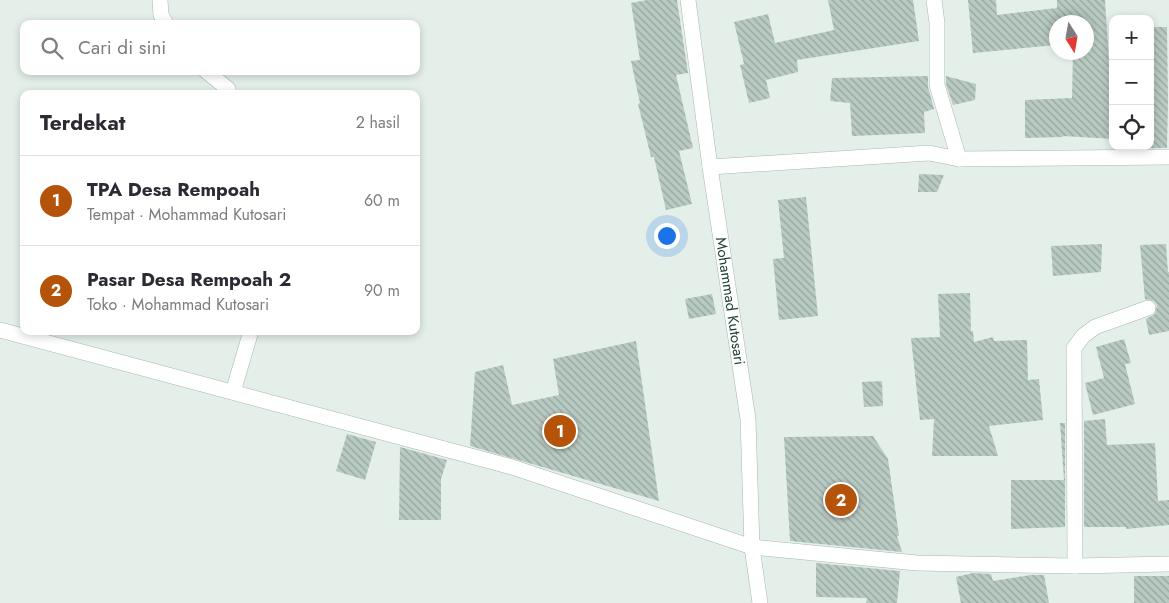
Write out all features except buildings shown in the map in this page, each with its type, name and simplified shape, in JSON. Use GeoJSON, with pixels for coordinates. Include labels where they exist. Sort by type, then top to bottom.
{"type":"FeatureCollection","features":[{"type":"Feature","properties":{"kind":"street"},"geometry":{"type":"LineString","coordinates":[[160,0],[161,15],[164,20]]}},
{"type":"Feature","properties":{"kind":"street","name":"Mohammad Kutosari"},"geometry":{"type":"LineString","coordinates":[[688,0],[710,167],[748,419],[752,547],[760,603]]}},
{"type":"Feature","properties":{"kind":"street"},"geometry":{"type":"LineString","coordinates":[[934,0],[937,23],[937,85],[959,159]]}},
{"type":"Feature","properties":{"kind":"street"},"geometry":{"type":"LineString","coordinates":[[211,75],[228,90]]}},
{"type":"Feature","properties":{"kind":"street"},"geometry":{"type":"LineString","coordinates":[[710,167],[929,153],[959,159],[1169,157]]}},
{"type":"Feature","properties":{"kind":"street"},"geometry":{"type":"LineString","coordinates":[[1075,566],[1074,348],[1083,336],[1095,327],[1148,308]]}},
{"type":"Feature","properties":{"kind":"street"},"geometry":{"type":"LineString","coordinates":[[0,330],[512,467],[752,547],[917,563],[1075,566],[1169,564]]}},
{"type":"Feature","properties":{"kind":"street"},"geometry":{"type":"LineString","coordinates":[[233,392],[250,335]]}},
{"type":"Feature","properties":{"kind":"place","name":"TPA Desa Rempoah"},"geometry":{"type":"Point","coordinates":[560,431]}},
{"type":"Feature","properties":{"kind":"place","name":"Pasar Desa Rempoah 2"},"geometry":{"type":"Point","coordinates":[841,500]}}]}
